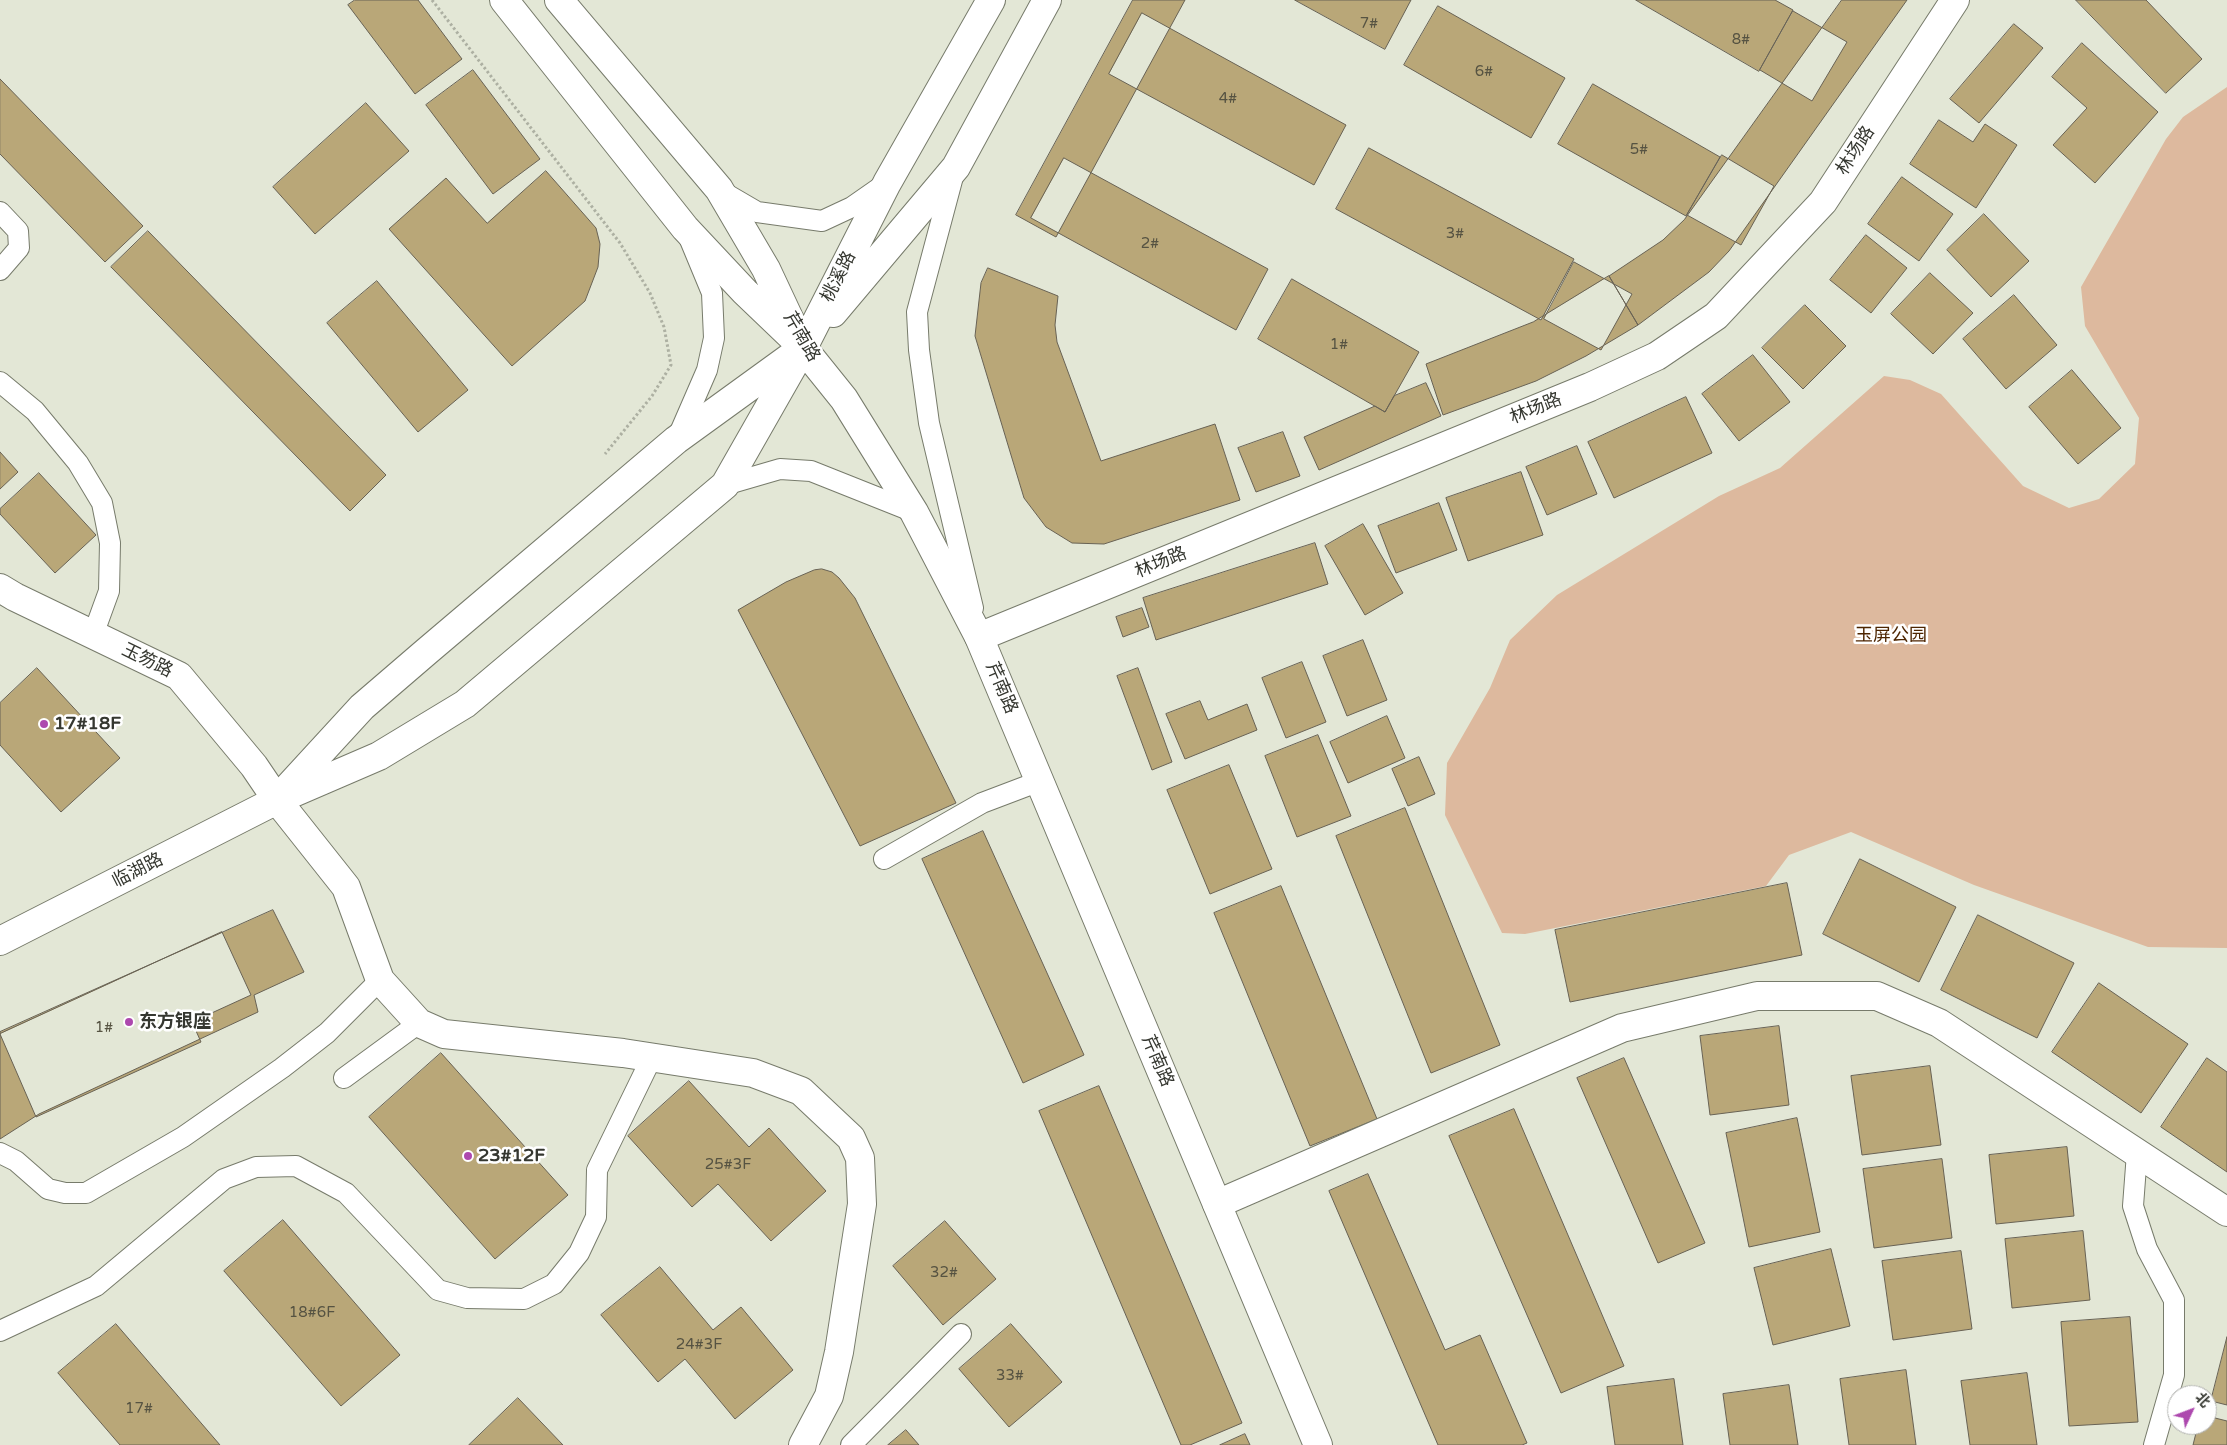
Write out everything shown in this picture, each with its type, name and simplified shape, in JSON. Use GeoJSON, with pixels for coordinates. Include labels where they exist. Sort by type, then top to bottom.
{"type":"FeatureCollection","features":[{"type":"Feature","properties":{"kind":"street"},"geometry":{"type":"LineString","coordinates":[[504,0],[686,228],[745,292],[803,348]]}},
{"type":"Feature","properties":{"kind":"street","name":"芹南路"},"geometry":{"type":"LineString","coordinates":[[560,0],[719,189],[766,269],[803,348],[844,399],[914,512],[979,637],[1318,1445]]}},
{"type":"Feature","properties":{"kind":"street","name":"桃溪路"},"geometry":{"type":"LineString","coordinates":[[803,348],[956,167],[1046,0]]}},
{"type":"Feature","properties":{"kind":"street","name":"林场路"},"geometry":{"type":"LineString","coordinates":[[979,637],[1590,387],[1657,356],[1716,316],[1822,202],[1956,0]]}},
{"type":"Feature","properties":{"kind":"street","name":"桃溪路"},"geometry":{"type":"LineString","coordinates":[[803,348],[887,183],[988,1]]}},
{"type":"Feature","properties":{"kind":"street"},"geometry":{"type":"LineString","coordinates":[[277,800],[362,707],[676,440],[803,348]]}},
{"type":"Feature","properties":{"kind":"street"},"geometry":{"type":"LineString","coordinates":[[726,485],[803,348]]}},
{"type":"Feature","properties":{"kind":"street","name":"临湖路"},"geometry":{"type":"LineString","coordinates":[[0,941],[277,800],[379,756],[466,704],[726,485]]}},
{"type":"Feature","properties":{"kind":"street","name":"玉笏路"},"geometry":{"type":"LineString","coordinates":[[0,588],[179,676],[254,766],[277,800],[346,887],[380,980]]}},
{"type":"Feature","properties":{"kind":"street"},"geometry":{"type":"LineString","coordinates":[[380,980],[419,1023],[444,1034],[652,1057],[753,1074],[801,1091],[851,1138],[860,1158],[862,1204],[839,1352],[829,1396],[803,1445]]}},
{"type":"Feature","properties":{"kind":"street"},"geometry":{"type":"LineString","coordinates":[[1216,1204],[1622,1028],[1757,996],[1877,996],[1939,1023],[2227,1212]]}},
{"type":"Feature","properties":{"kind":"lane","name":"桃溪路"},"geometry":{"type":"LineString","coordinates":[[956,167],[917,312],[919,350],[929,422],[979,637]]}},
{"type":"Feature","properties":{"kind":"lane"},"geometry":{"type":"LineString","coordinates":[[719,189],[757,212],[822,221],[846,211],[887,183]]}},
{"type":"Feature","properties":{"kind":"lane"},"geometry":{"type":"LineString","coordinates":[[0,212],[18,231],[19,248],[0,270]]}},
{"type":"Feature","properties":{"kind":"lane"},"geometry":{"type":"LineString","coordinates":[[676,440],[707,370],[714,338],[712,293],[686,228]]}},
{"type":"Feature","properties":{"kind":"lane"},"geometry":{"type":"LineString","coordinates":[[0,382],[35,411],[78,463],[102,503],[110,543],[109,591],[93,635]]}},
{"type":"Feature","properties":{"kind":"lane"},"geometry":{"type":"LineString","coordinates":[[726,485],[780,469],[811,471],[914,512]]}},
{"type":"Feature","properties":{"kind":"lane"},"geometry":{"type":"LineString","coordinates":[[884,860],[982,803],[1040,781]]}},
{"type":"Feature","properties":{"kind":"lane"},"geometry":{"type":"LineString","coordinates":[[0,1152],[16,1161],[48,1188],[65,1193],[86,1193],[183,1136],[282,1068],[327,1033],[380,980]]}},
{"type":"Feature","properties":{"kind":"lane"},"geometry":{"type":"LineString","coordinates":[[344,1078],[419,1023]]}},
{"type":"Feature","properties":{"kind":"lane"},"geometry":{"type":"LineString","coordinates":[[0,1331],[96,1286],[224,1179],[256,1167],[296,1166],[346,1194],[438,1290],[467,1298],[524,1299],[554,1284],[579,1253],[596,1217],[597,1170],[652,1057]]}},
{"type":"Feature","properties":{"kind":"lane"},"geometry":{"type":"LineString","coordinates":[[2137,1153],[2133,1206],[2147,1249],[2174,1300],[2174,1375],[2154,1445]]}},
{"type":"Feature","properties":{"kind":"lane"},"geometry":{"type":"LineString","coordinates":[[851,1445],[961,1334]]}},
{"type":"Feature","properties":{"kind":"path"},"geometry":{"type":"LineString","coordinates":[[432,0],[620,243],[650,293],[664,327],[671,365],[652,396],[600,458]]}},
{"type":"Feature","properties":{"kind":"green space","name":"玉屏公园"},"geometry":{"type":"Polygon","coordinates":[[[2227,87],[2227,948],[2148,947],[1974,885],[1851,832],[1789,855],[1766,886],[1525,934],[1502,933],[1445,815],[1447,763],[1490,688],[1510,640],[1557,595],[1719,496],[1780,468],[1884,376],[1910,380],[1941,394],[2023,486],[2069,508],[2099,499],[2135,464],[2139,418],[2085,326],[2081,287],[2166,139],[2183,117],[2227,87]]]}},
{"type":"Feature","properties":{"kind":"building"},"geometry":{"type":"Polygon","coordinates":[[[355,0],[418,0],[462,59],[415,94],[348,5],[355,0]]]}},
{"type":"Feature","properties":{"kind":"building"},"geometry":{"type":"Polygon","coordinates":[[[1133,0],[1185,0],[1056,237],[1016,215],[1133,0]]]}},
{"type":"Feature","properties":{"kind":"building"},"geometry":{"type":"Polygon","coordinates":[[[1295,0],[1411,0],[1385,49],[1295,0]]]}},
{"type":"Feature","properties":{"kind":"building"},"geometry":{"type":"Polygon","coordinates":[[[1636,0],[1775,0],[1793,10],[1759,71],[1636,0]]]}},
{"type":"Feature","properties":{"kind":"building"},"geometry":{"type":"Polygon","coordinates":[[[1842,0],[1907,0],[1729,251],[1709,272],[1638,325],[1609,276],[1663,240],[1684,220],[1842,0]]]}},
{"type":"Feature","properties":{"kind":"building"},"geometry":{"type":"Polygon","coordinates":[[[2076,0],[2146,0],[2202,59],[2166,93],[2076,0]]]}},
{"type":"Feature","properties":{"kind":"building"},"geometry":{"type":"Polygon","coordinates":[[[1438,6],[1565,78],[1531,138],[1404,65],[1438,6]]]}},
{"type":"Feature","properties":{"kind":"building"},"geometry":{"type":"Polygon","coordinates":[[[1793,11],[1847,42],[1812,101],[1760,70],[1793,11]]]}},
{"type":"Feature","properties":{"kind":"building"},"geometry":{"type":"Polygon","coordinates":[[[1142,13],[1346,125],[1314,185],[1109,74],[1142,13]]]}},
{"type":"Feature","properties":{"kind":"building"},"geometry":{"type":"Polygon","coordinates":[[[2014,24],[2043,48],[1979,123],[1950,99],[2014,24]]]}},
{"type":"Feature","properties":{"kind":"building"},"geometry":{"type":"Polygon","coordinates":[[[2082,43],[2158,112],[2095,183],[2053,145],[2087,108],[2052,77],[2082,43]]]}},
{"type":"Feature","properties":{"kind":"building"},"geometry":{"type":"Polygon","coordinates":[[[473,70],[540,159],[493,194],[426,105],[473,70]]]}},
{"type":"Feature","properties":{"kind":"building"},"geometry":{"type":"Polygon","coordinates":[[[0,79],[143,226],[105,262],[0,154],[0,79]]]}},
{"type":"Feature","properties":{"kind":"building"},"geometry":{"type":"Polygon","coordinates":[[[1593,84],[1720,157],[1686,216],[1558,144],[1593,84]]]}},
{"type":"Feature","properties":{"kind":"building"},"geometry":{"type":"Polygon","coordinates":[[[366,103],[409,151],[315,234],[273,187],[366,103]]]}},
{"type":"Feature","properties":{"kind":"building"},"geometry":{"type":"Polygon","coordinates":[[[1939,120],[1973,142],[1985,124],[2017,145],[1976,208],[1910,164],[1939,120]]]}},
{"type":"Feature","properties":{"kind":"building"},"geometry":{"type":"Polygon","coordinates":[[[1369,148],[1574,259],[1541,320],[1336,209],[1369,148]]]}},
{"type":"Feature","properties":{"kind":"building"},"geometry":{"type":"Polygon","coordinates":[[[1722,155],[1774,186],[1741,245],[1687,215],[1722,155]]]}},
{"type":"Feature","properties":{"kind":"building"},"geometry":{"type":"Polygon","coordinates":[[[1064,158],[1268,269],[1236,330],[1031,218],[1064,158]]]}},
{"type":"Feature","properties":{"kind":"building"},"geometry":{"type":"Polygon","coordinates":[[[546,171],[596,228],[600,244],[598,267],[585,301],[512,366],[389,229],[446,178],[487,223],[546,171]]]}},
{"type":"Feature","properties":{"kind":"building"},"geometry":{"type":"Polygon","coordinates":[[[1902,177],[1953,214],[1919,261],[1868,224],[1902,177]]]}},
{"type":"Feature","properties":{"kind":"building"},"geometry":{"type":"Polygon","coordinates":[[[1984,214],[2029,261],[1991,297],[1947,250],[1984,214]]]}},
{"type":"Feature","properties":{"kind":"building"},"geometry":{"type":"Polygon","coordinates":[[[148,231],[386,475],[350,511],[111,267],[148,231]]]}},
{"type":"Feature","properties":{"kind":"building"},"geometry":{"type":"Polygon","coordinates":[[[1866,235],[1907,268],[1871,313],[1830,280],[1866,235]]]}},
{"type":"Feature","properties":{"kind":"building"},"geometry":{"type":"Polygon","coordinates":[[[1574,262],[1632,294],[1601,350],[1544,319],[1574,262]]]}},
{"type":"Feature","properties":{"kind":"building"},"geometry":{"type":"Polygon","coordinates":[[[988,268],[1058,296],[1055,325],[1057,342],[1101,461],[1215,424],[1240,500],[1104,544],[1072,543],[1046,527],[1024,498],[975,336],[981,283],[988,268]]]}},
{"type":"Feature","properties":{"kind":"building"},"geometry":{"type":"Polygon","coordinates":[[[1930,273],[1973,313],[1933,354],[1891,314],[1930,273]]]}},
{"type":"Feature","properties":{"kind":"building"},"geometry":{"type":"Polygon","coordinates":[[[1609,276],[1638,325],[1586,356],[1536,381],[1443,415],[1426,364],[1533,322],[1609,276]]]}},
{"type":"Feature","properties":{"kind":"building"},"geometry":{"type":"Polygon","coordinates":[[[1292,279],[1419,352],[1385,412],[1258,339],[1292,279]]]}},
{"type":"Feature","properties":{"kind":"building"},"geometry":{"type":"Polygon","coordinates":[[[377,281],[468,390],[418,432],[327,323],[377,281]]]}},
{"type":"Feature","properties":{"kind":"building"},"geometry":{"type":"Polygon","coordinates":[[[2014,295],[2057,345],[2006,389],[1963,339],[2014,295]]]}},
{"type":"Feature","properties":{"kind":"building"},"geometry":{"type":"Polygon","coordinates":[[[1805,305],[1846,346],[1803,389],[1762,348],[1805,305]]]}},
{"type":"Feature","properties":{"kind":"building"},"geometry":{"type":"Polygon","coordinates":[[[1753,355],[1790,402],[1739,441],[1702,394],[1753,355]]]}},
{"type":"Feature","properties":{"kind":"building"},"geometry":{"type":"Polygon","coordinates":[[[2072,370],[2121,428],[2078,464],[2029,407],[2072,370]]]}},
{"type":"Feature","properties":{"kind":"building"},"geometry":{"type":"Polygon","coordinates":[[[1426,383],[1441,416],[1319,470],[1304,437],[1375,406],[1385,412],[1394,396],[1426,383]]]}},
{"type":"Feature","properties":{"kind":"building"},"geometry":{"type":"Polygon","coordinates":[[[1686,397],[1712,453],[1614,498],[1588,442],[1686,397]]]}},
{"type":"Feature","properties":{"kind":"building"},"geometry":{"type":"Polygon","coordinates":[[[1283,432],[1300,476],[1256,492],[1238,448],[1283,432]]]}},
{"type":"Feature","properties":{"kind":"building"},"geometry":{"type":"Polygon","coordinates":[[[1577,446],[1597,494],[1547,515],[1526,467],[1577,446]]]}},
{"type":"Feature","properties":{"kind":"building"},"geometry":{"type":"Polygon","coordinates":[[[0,452],[18,472],[0,489],[0,452]]]}},
{"type":"Feature","properties":{"kind":"building"},"geometry":{"type":"Polygon","coordinates":[[[1521,472],[1543,535],[1468,561],[1446,498],[1521,472]]]}},
{"type":"Feature","properties":{"kind":"building"},"geometry":{"type":"Polygon","coordinates":[[[39,473],[96,535],[55,573],[0,514],[0,509],[39,473]]]}},
{"type":"Feature","properties":{"kind":"building"},"geometry":{"type":"Polygon","coordinates":[[[1439,503],[1457,550],[1396,573],[1378,526],[1439,503]]]}},
{"type":"Feature","properties":{"kind":"building"},"geometry":{"type":"Polygon","coordinates":[[[1363,524],[1403,593],[1365,615],[1325,546],[1363,524]]]}},
{"type":"Feature","properties":{"kind":"building"},"geometry":{"type":"Polygon","coordinates":[[[1315,543],[1328,584],[1156,640],[1143,598],[1315,543]]]}},
{"type":"Feature","properties":{"kind":"building"},"geometry":{"type":"Polygon","coordinates":[[[822,569],[832,572],[839,578],[855,598],[956,803],[860,846],[738,610],[786,582],[814,570],[822,569]]]}},
{"type":"Feature","properties":{"kind":"building"},"geometry":{"type":"Polygon","coordinates":[[[1142,608],[1149,627],[1123,637],[1116,617],[1142,608]]]}},
{"type":"Feature","properties":{"kind":"building"},"geometry":{"type":"Polygon","coordinates":[[[1363,640],[1387,700],[1347,716],[1323,656],[1363,640]]]}},
{"type":"Feature","properties":{"kind":"building"},"geometry":{"type":"Polygon","coordinates":[[[1302,662],[1326,722],[1286,738],[1262,678],[1302,662]]]}},
{"type":"Feature","properties":{"kind":"building","name":"17#18F"},"geometry":{"type":"Polygon","coordinates":[[[37,668],[120,758],[61,812],[0,745],[0,703],[37,668]]]}},
{"type":"Feature","properties":{"kind":"building"},"geometry":{"type":"Polygon","coordinates":[[[1138,668],[1172,762],[1152,770],[1117,676],[1138,668]]]}},
{"type":"Feature","properties":{"kind":"building"},"geometry":{"type":"Polygon","coordinates":[[[1200,701],[1208,720],[1247,704],[1257,730],[1185,759],[1166,714],[1200,701]]]}},
{"type":"Feature","properties":{"kind":"building"},"geometry":{"type":"Polygon","coordinates":[[[1387,716],[1405,758],[1348,783],[1330,742],[1387,716]]]}},
{"type":"Feature","properties":{"kind":"building"},"geometry":{"type":"Polygon","coordinates":[[[1318,735],[1351,816],[1297,837],[1265,756],[1318,735]]]}},
{"type":"Feature","properties":{"kind":"building"},"geometry":{"type":"Polygon","coordinates":[[[1419,757],[1435,794],[1408,806],[1392,769],[1419,757]]]}},
{"type":"Feature","properties":{"kind":"building"},"geometry":{"type":"Polygon","coordinates":[[[1229,765],[1272,869],[1210,894],[1167,790],[1229,765]]]}},
{"type":"Feature","properties":{"kind":"building"},"geometry":{"type":"Polygon","coordinates":[[[1405,808],[1500,1045],[1431,1073],[1336,836],[1405,808]]]}},
{"type":"Feature","properties":{"kind":"building"},"geometry":{"type":"Polygon","coordinates":[[[983,831],[1084,1055],[1023,1083],[922,859],[983,831]]]}},
{"type":"Feature","properties":{"kind":"building"},"geometry":{"type":"Polygon","coordinates":[[[1860,859],[1956,907],[1919,982],[1823,934],[1860,859]]]}},
{"type":"Feature","properties":{"kind":"building"},"geometry":{"type":"Polygon","coordinates":[[[1787,883],[1802,955],[1570,1002],[1555,930],[1787,883]]]}},
{"type":"Feature","properties":{"kind":"building"},"geometry":{"type":"Polygon","coordinates":[[[1281,886],[1377,1119],[1310,1146],[1214,913],[1281,886]]]}},
{"type":"Feature","properties":{"kind":"building","name":"东方银座"},"geometry":{"type":"Polygon","coordinates":[[[273,910],[304,972],[254,995],[258,1012],[39,1114],[0,1139],[0,1032],[273,910]]]}},
{"type":"Feature","properties":{"kind":"building"},"geometry":{"type":"Polygon","coordinates":[[[1978,915],[2074,963],[2037,1038],[1941,990],[1978,915]]]}},
{"type":"Feature","properties":{"kind":"building","name":"东方银座"},"geometry":{"type":"Polygon","coordinates":[[[222,932],[251,995],[192,1022],[201,1042],[36,1117],[0,1034],[222,932]]]}},
{"type":"Feature","properties":{"kind":"building"},"geometry":{"type":"Polygon","coordinates":[[[2099,983],[2188,1044],[2141,1113],[2052,1052],[2099,983]]]}},
{"type":"Feature","properties":{"kind":"building"},"geometry":{"type":"Polygon","coordinates":[[[1779,1026],[1789,1105],[1710,1115],[1700,1036],[1779,1026]]]}},
{"type":"Feature","properties":{"kind":"building","name":"23#12F"},"geometry":{"type":"Polygon","coordinates":[[[441,1053],[568,1195],[495,1259],[369,1117],[441,1053]]]}},
{"type":"Feature","properties":{"kind":"building"},"geometry":{"type":"Polygon","coordinates":[[[1624,1058],[1705,1243],[1658,1263],[1577,1078],[1624,1058]]]}},
{"type":"Feature","properties":{"kind":"building"},"geometry":{"type":"Polygon","coordinates":[[[2207,1058],[2227,1072],[2227,1172],[2161,1127],[2207,1058]]]}},
{"type":"Feature","properties":{"kind":"building"},"geometry":{"type":"Polygon","coordinates":[[[1930,1066],[1941,1145],[1862,1155],[1851,1076],[1930,1066]]]}},
{"type":"Feature","properties":{"kind":"building"},"geometry":{"type":"Polygon","coordinates":[[[689,1081],[749,1147],[769,1128],[826,1191],[771,1241],[718,1184],[692,1207],[628,1136],[689,1081]]]}},
{"type":"Feature","properties":{"kind":"building"},"geometry":{"type":"Polygon","coordinates":[[[1099,1086],[1242,1423],[1190,1445],[1181,1445],[1039,1111],[1099,1086]]]}},
{"type":"Feature","properties":{"kind":"building"},"geometry":{"type":"Polygon","coordinates":[[[1514,1109],[1624,1366],[1561,1393],[1449,1136],[1514,1109]]]}},
{"type":"Feature","properties":{"kind":"building"},"geometry":{"type":"Polygon","coordinates":[[[1797,1118],[1820,1232],[1749,1247],[1726,1133],[1797,1118]]]}},
{"type":"Feature","properties":{"kind":"building"},"geometry":{"type":"Polygon","coordinates":[[[2067,1147],[2074,1216],[1996,1224],[1989,1155],[2067,1147]]]}},
{"type":"Feature","properties":{"kind":"building"},"geometry":{"type":"Polygon","coordinates":[[[1942,1159],[1952,1238],[1874,1248],[1863,1169],[1942,1159]]]}},
{"type":"Feature","properties":{"kind":"building"},"geometry":{"type":"Polygon","coordinates":[[[1368,1174],[1445,1350],[1480,1335],[1527,1443],[1522,1445],[1438,1445],[1329,1191],[1368,1174]]]}},
{"type":"Feature","properties":{"kind":"building"},"geometry":{"type":"Polygon","coordinates":[[[283,1220],[400,1355],[341,1406],[224,1271],[283,1220]]]}},
{"type":"Feature","properties":{"kind":"building"},"geometry":{"type":"Polygon","coordinates":[[[945,1221],[996,1279],[943,1325],[893,1266],[945,1221]]]}},
{"type":"Feature","properties":{"kind":"building"},"geometry":{"type":"Polygon","coordinates":[[[2083,1231],[2090,1300],[2012,1308],[2005,1239],[2083,1231]]]}},
{"type":"Feature","properties":{"kind":"building"},"geometry":{"type":"Polygon","coordinates":[[[1831,1249],[1850,1326],[1773,1345],[1754,1268],[1831,1249]]]}},
{"type":"Feature","properties":{"kind":"building"},"geometry":{"type":"Polygon","coordinates":[[[1961,1251],[1972,1329],[1893,1340],[1882,1261],[1961,1251]]]}},
{"type":"Feature","properties":{"kind":"building"},"geometry":{"type":"Polygon","coordinates":[[[660,1267],[713,1330],[741,1307],[793,1370],[735,1419],[685,1359],[658,1382],[601,1315],[660,1267]]]}},
{"type":"Feature","properties":{"kind":"building"},"geometry":{"type":"Polygon","coordinates":[[[2130,1317],[2138,1422],[2069,1426],[2061,1322],[2130,1317]]]}},
{"type":"Feature","properties":{"kind":"building"},"geometry":{"type":"Polygon","coordinates":[[[116,1324],[220,1445],[120,1445],[58,1373],[116,1324]]]}},
{"type":"Feature","properties":{"kind":"building"},"geometry":{"type":"Polygon","coordinates":[[[1011,1324],[1062,1382],[1009,1427],[959,1369],[1011,1324]]]}},
{"type":"Feature","properties":{"kind":"building"},"geometry":{"type":"Polygon","coordinates":[[[2227,1337],[2227,1405],[2217,1402],[2217,1385],[2215,1385],[2227,1337]]]}},
{"type":"Feature","properties":{"kind":"building"},"geometry":{"type":"Polygon","coordinates":[[[1906,1370],[1916,1445],[1849,1445],[1840,1379],[1906,1370]]]}},
{"type":"Feature","properties":{"kind":"building"},"geometry":{"type":"Polygon","coordinates":[[[2027,1373],[2037,1445],[1970,1445],[1961,1381],[2027,1373]]]}},
{"type":"Feature","properties":{"kind":"building"},"geometry":{"type":"Polygon","coordinates":[[[1674,1379],[1683,1445],[1615,1445],[1607,1387],[1674,1379]]]}},
{"type":"Feature","properties":{"kind":"building"},"geometry":{"type":"Polygon","coordinates":[[[1789,1385],[1798,1445],[1730,1445],[1723,1394],[1789,1385]]]}},
{"type":"Feature","properties":{"kind":"building"},"geometry":{"type":"Polygon","coordinates":[[[518,1398],[563,1445],[469,1445],[518,1398]]]}},
{"type":"Feature","properties":{"kind":"building"},"geometry":{"type":"Polygon","coordinates":[[[2217,1418],[2227,1421],[2227,1445],[2193,1445],[2196,1435],[2217,1435],[2217,1418]]]}},
{"type":"Feature","properties":{"kind":"building"},"geometry":{"type":"Polygon","coordinates":[[[906,1430],[919,1445],[888,1445],[906,1430]]]}},
{"type":"Feature","properties":{"kind":"building"},"geometry":{"type":"Polygon","coordinates":[[[1245,1434],[1250,1445],[1220,1445],[1245,1434]]]}},
{"type":"Feature","properties":{"kind":"place","name":"17#18F"},"geometry":{"type":"Point","coordinates":[44,724]}},
{"type":"Feature","properties":{"kind":"place","name":"东方银座"},"geometry":{"type":"Point","coordinates":[129,1022]}},
{"type":"Feature","properties":{"kind":"place","name":"23#12F"},"geometry":{"type":"Point","coordinates":[468,1156]}}]}
